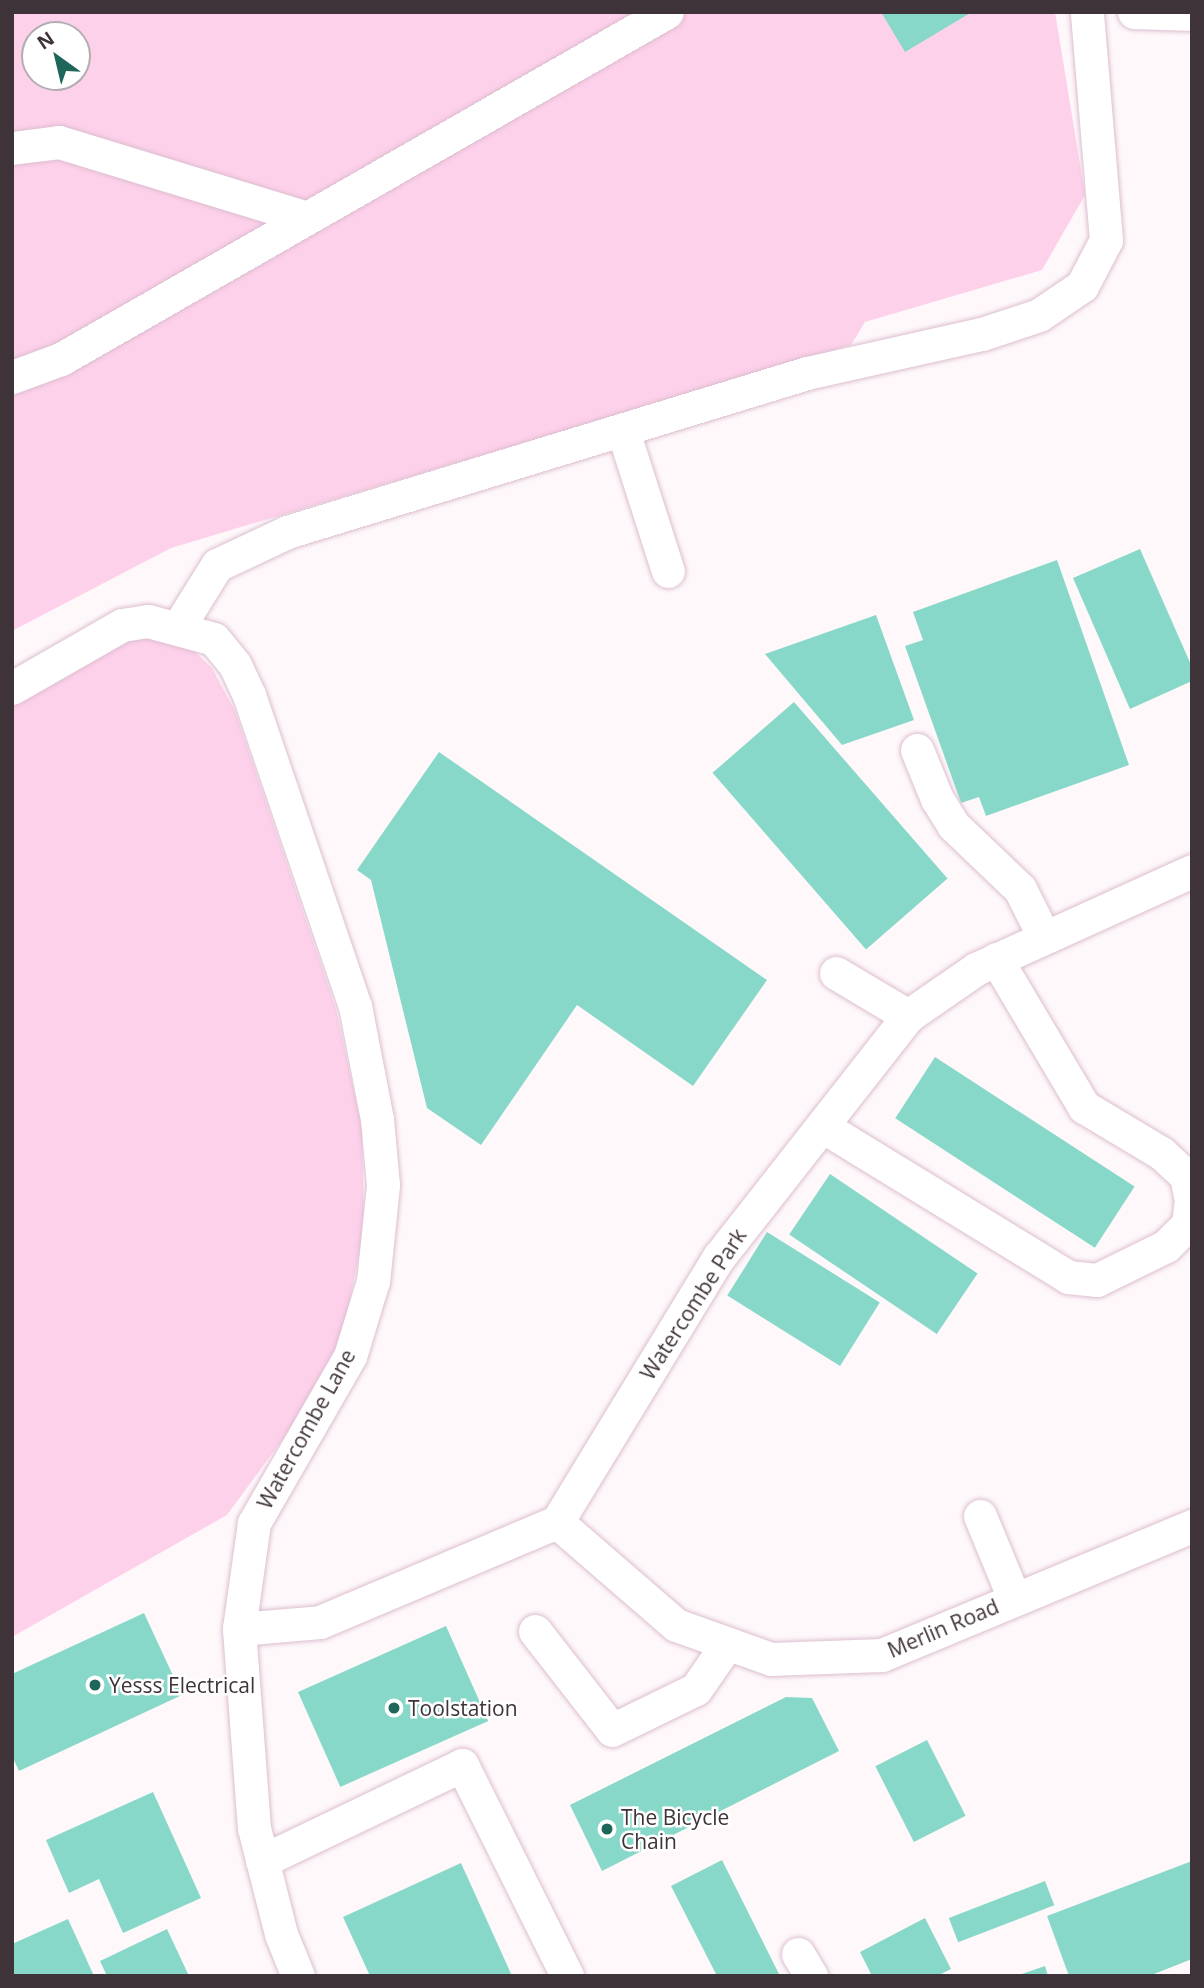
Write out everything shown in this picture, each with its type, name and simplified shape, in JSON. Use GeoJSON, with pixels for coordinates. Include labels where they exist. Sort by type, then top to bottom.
{"type":"FeatureCollection","features":[{"type":"Feature","properties":{"kind":"street"},"geometry":{"type":"LineString","coordinates":[[12,377],[61,359],[667,12]]}},
{"type":"Feature","properties":{"kind":"street"},"geometry":{"type":"LineString","coordinates":[[179,626],[217,565],[287,532],[807,373],[982,334],[1039,315],[1082,286],[1106,240],[1087,12]]}},
{"type":"Feature","properties":{"kind":"street"},"geometry":{"type":"LineString","coordinates":[[1134,12],[1192,14]]}},
{"type":"Feature","properties":{"kind":"street"},"geometry":{"type":"LineString","coordinates":[[12,148],[59,142],[307,218]]}},
{"type":"Feature","properties":{"kind":"street"},"geometry":{"type":"LineString","coordinates":[[623,431],[668,571]]}},
{"type":"Feature","properties":{"kind":"street","name":"Watercombe Lane"},"geometry":{"type":"LineString","coordinates":[[12,688],[122,625],[148,621],[179,626],[214,639],[235,665],[249,695],[355,1006],[377,1119],[383,1185],[373,1281],[350,1356],[254,1523],[239,1629],[254,1828],[281,1934],[298,1976]]}},
{"type":"Feature","properties":{"kind":"street"},"geometry":{"type":"LineString","coordinates":[[917,750],[937,799],[953,825],[1020,889],[1044,937]]}},
{"type":"Feature","properties":{"kind":"street","name":"Watercombe Park"},"geometry":{"type":"LineString","coordinates":[[557,1522],[719,1257],[908,1016],[996,959],[1192,871]]}},
{"type":"Feature","properties":{"kind":"street"},"geometry":{"type":"LineString","coordinates":[[822,1126],[1068,1276],[1097,1280],[1167,1246],[1188,1224],[1191,1200],[1186,1176],[1161,1153],[1084,1107],[996,959]]}},
{"type":"Feature","properties":{"kind":"street"},"geometry":{"type":"LineString","coordinates":[[836,973],[908,1016]]}},
{"type":"Feature","properties":{"kind":"street"},"geometry":{"type":"LineString","coordinates":[[980,1516],[1014,1598]]}},
{"type":"Feature","properties":{"kind":"street"},"geometry":{"type":"LineString","coordinates":[[239,1629],[320,1622],[557,1522]]}},
{"type":"Feature","properties":{"kind":"street","name":"Merlin Road"},"geometry":{"type":"LineString","coordinates":[[557,1522],[676,1625],[771,1659],[882,1655],[1192,1526]]}},
{"type":"Feature","properties":{"kind":"street"},"geometry":{"type":"LineString","coordinates":[[535,1632],[612,1730],[696,1689],[727,1644]]}},
{"type":"Feature","properties":{"kind":"street"},"geometry":{"type":"LineString","coordinates":[[262,1861],[462,1765],[567,1976]]}},
{"type":"Feature","properties":{"kind":"shaded area"},"geometry":{"type":"Polygon","coordinates":[[[12,12],[1055,12],[1085,195],[1042,270],[865,322],[851,345],[171,548],[12,631],[12,12]]]}},
{"type":"Feature","properties":{"kind":"shaded area"},"geometry":{"type":"Polygon","coordinates":[[[133,636],[163,638],[195,652],[212,668],[235,711],[336,1009],[362,1129],[364,1228],[337,1365],[227,1515],[12,1637],[12,694],[133,636]]]}},
{"type":"Feature","properties":{"kind":"building"},"geometry":{"type":"Polygon","coordinates":[[[881,12],[972,12],[905,52],[881,12]]]}},
{"type":"Feature","properties":{"kind":"building"},"geometry":{"type":"Polygon","coordinates":[[[1140,549],[1192,667],[1192,681],[1130,709],[1073,578],[1140,549]]]}},
{"type":"Feature","properties":{"kind":"building"},"geometry":{"type":"Polygon","coordinates":[[[1057,560],[1129,765],[986,816],[979,797],[961,803],[905,646],[923,640],[913,612],[1057,560]]]}},
{"type":"Feature","properties":{"kind":"building"},"geometry":{"type":"Polygon","coordinates":[[[876,615],[914,720],[842,745],[765,654],[876,615]]]}},
{"type":"Feature","properties":{"kind":"building"},"geometry":{"type":"Polygon","coordinates":[[[794,702],[948,879],[866,949],[712,773],[794,702]]]}},
{"type":"Feature","properties":{"kind":"building"},"geometry":{"type":"Polygon","coordinates":[[[439,752],[767,980],[693,1086],[577,1005],[481,1145],[427,1108],[371,880],[357,870],[439,752]]]}},
{"type":"Feature","properties":{"kind":"building"},"geometry":{"type":"Polygon","coordinates":[[[935,1057],[1135,1187],[1095,1248],[895,1118],[935,1057]]]}},
{"type":"Feature","properties":{"kind":"building"},"geometry":{"type":"Polygon","coordinates":[[[830,1174],[978,1274],[937,1334],[789,1235],[830,1174]]]}},
{"type":"Feature","properties":{"kind":"building"},"geometry":{"type":"Polygon","coordinates":[[[767,1232],[880,1302],[840,1366],[727,1296],[767,1232]]]}},
{"type":"Feature","properties":{"kind":"building","name":"Yesss Electrical"},"geometry":{"type":"Polygon","coordinates":[[[144,1613],[182,1695],[19,1771],[12,1756],[12,1674],[144,1613]]]}},
{"type":"Feature","properties":{"kind":"building","name":"Toolstation"},"geometry":{"type":"Polygon","coordinates":[[[446,1626],[488,1721],[340,1787],[298,1692],[446,1626]]]}},
{"type":"Feature","properties":{"kind":"building"},"geometry":{"type":"Polygon","coordinates":[[[786,1697],[812,1698],[839,1751],[602,1871],[570,1805],[786,1697]]]}},
{"type":"Feature","properties":{"kind":"building"},"geometry":{"type":"Polygon","coordinates":[[[927,1740],[966,1816],[914,1842],[875,1766],[927,1740]]]}},
{"type":"Feature","properties":{"kind":"building"},"geometry":{"type":"Polygon","coordinates":[[[153,1792],[201,1898],[123,1933],[99,1879],[69,1893],[46,1840],[153,1792]]]}},
{"type":"Feature","properties":{"kind":"building"},"geometry":{"type":"Polygon","coordinates":[[[722,1860],[780,1976],[717,1976],[671,1886],[722,1860]]]}},
{"type":"Feature","properties":{"kind":"building"},"geometry":{"type":"Polygon","coordinates":[[[1192,1861],[1192,1959],[1149,1976],[1069,1976],[1047,1916],[1192,1861]]]}},
{"type":"Feature","properties":{"kind":"building"},"geometry":{"type":"Polygon","coordinates":[[[461,1863],[512,1976],[370,1976],[343,1917],[461,1863]]]}},
{"type":"Feature","properties":{"kind":"building"},"geometry":{"type":"Polygon","coordinates":[[[1045,1881],[1054,1905],[958,1942],[949,1918],[1045,1881]]]}},
{"type":"Feature","properties":{"kind":"building"},"geometry":{"type":"Polygon","coordinates":[[[925,1918],[951,1969],[937,1976],[872,1976],[860,1952],[925,1918]]]}},
{"type":"Feature","properties":{"kind":"building"},"geometry":{"type":"Polygon","coordinates":[[[68,1919],[94,1976],[12,1976],[12,1944],[68,1919]]]}},
{"type":"Feature","properties":{"kind":"building"},"geometry":{"type":"Polygon","coordinates":[[[167,1929],[189,1976],[107,1976],[100,1961],[167,1929]]]}},
{"type":"Feature","properties":{"kind":"building"},"geometry":{"type":"Polygon","coordinates":[[[1045,1966],[1048,1976],[1019,1976],[1019,1975],[1045,1966]]]}},
{"type":"Feature","properties":{"kind":"place","name":"Yesss Electrical"},"geometry":{"type":"Point","coordinates":[95,1685]}},
{"type":"Feature","properties":{"kind":"place","name":"Toolstation"},"geometry":{"type":"Point","coordinates":[394,1708]}},
{"type":"Feature","properties":{"kind":"place","name":"The Bicycle Chain"},"geometry":{"type":"Point","coordinates":[607,1829]}}]}
